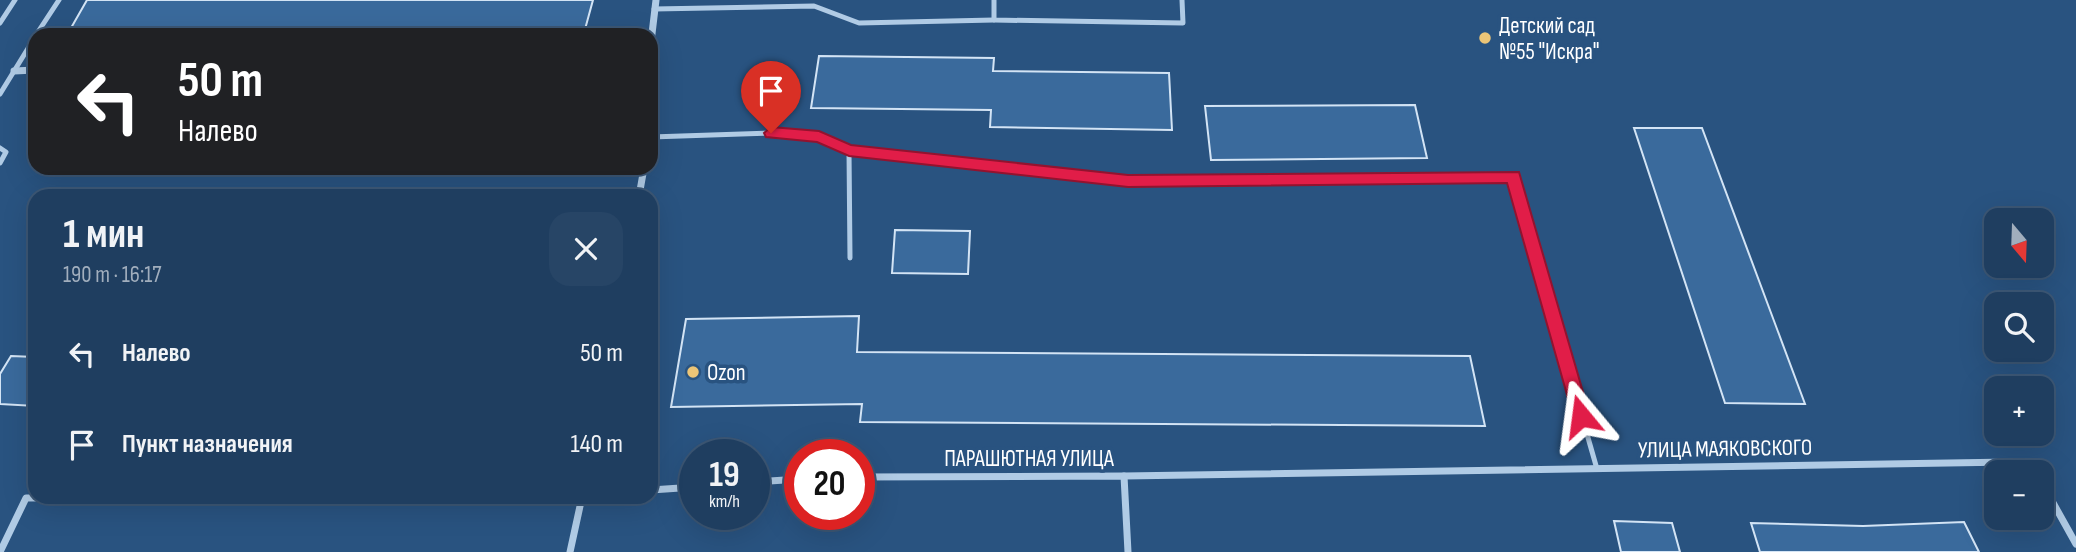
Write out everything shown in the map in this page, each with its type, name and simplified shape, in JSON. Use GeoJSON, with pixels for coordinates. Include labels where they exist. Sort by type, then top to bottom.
{"type":"FeatureCollection","features":[{"type":"Feature","properties":{"kind":"street"},"geometry":{"type":"LineString","coordinates":[[652,28],[656,0]]}},
{"type":"Feature","properties":{"kind":"street"},"geometry":{"type":"LineString","coordinates":[[14,71],[28,70]]}},
{"type":"Feature","properties":{"kind":"street","name":"УЛИЦА МАЯКОВСКОГО"},"geometry":{"type":"LineString","coordinates":[[1124,476],[1984,462]]}},
{"type":"Feature","properties":{"kind":"street","name":"ПАРАШЮТНАЯ УЛИЦА"},"geometry":{"type":"LineString","coordinates":[[875,477],[1124,476],[1128,552]]}},
{"type":"Feature","properties":{"kind":"street"},"geometry":{"type":"LineString","coordinates":[[658,490],[679,488]]}},
{"type":"Feature","properties":{"kind":"street"},"geometry":{"type":"LineString","coordinates":[[0,552],[28,498]]}},
{"type":"Feature","properties":{"kind":"street"},"geometry":{"type":"LineString","coordinates":[[570,552],[580,504]]}},
{"type":"Feature","properties":{"kind":"street"},"geometry":{"type":"LineString","coordinates":[[2054,505],[2076,544]]}},
{"type":"Feature","properties":{"kind":"lane"},"geometry":{"type":"LineString","coordinates":[[0,23],[15,0]]}},
{"type":"Feature","properties":{"kind":"lane"},"geometry":{"type":"LineString","coordinates":[[41,28],[59,0]]}},
{"type":"Feature","properties":{"kind":"lane"},"geometry":{"type":"LineString","coordinates":[[994,0],[994,20]]}},
{"type":"Feature","properties":{"kind":"lane"},"geometry":{"type":"LineString","coordinates":[[654,9],[814,6],[859,23],[994,20],[1183,23],[1182,0]]}},
{"type":"Feature","properties":{"kind":"lane"},"geometry":{"type":"LineString","coordinates":[[0,94],[28,49]]}},
{"type":"Feature","properties":{"kind":"lane"},"geometry":{"type":"LineString","coordinates":[[658,137],[771,133],[819,136],[849,150],[1128,181],[1513,176],[1597,469]]}},
{"type":"Feature","properties":{"kind":"lane"},"geometry":{"type":"LineString","coordinates":[[0,148],[6,152],[0,163]]}},
{"type":"Feature","properties":{"kind":"lane"},"geometry":{"type":"LineString","coordinates":[[849,150],[850,258]]}},
{"type":"Feature","properties":{"kind":"building"},"geometry":{"type":"Polygon","coordinates":[[[87,0],[593,0],[585,28],[71,28],[87,0]]]}},
{"type":"Feature","properties":{"kind":"building"},"geometry":{"type":"Polygon","coordinates":[[[819,56],[994,58],[993,71],[1169,73],[1172,130],[990,127],[991,110],[811,108],[819,56]]]}},
{"type":"Feature","properties":{"kind":"building"},"geometry":{"type":"Polygon","coordinates":[[[1415,105],[1427,158],[1211,160],[1205,106],[1415,105]]]}},
{"type":"Feature","properties":{"kind":"building"},"geometry":{"type":"Polygon","coordinates":[[[1634,128],[1702,128],[1805,404],[1725,403],[1634,128]]]}},
{"type":"Feature","properties":{"kind":"building"},"geometry":{"type":"Polygon","coordinates":[[[895,230],[970,231],[968,274],[892,273],[895,230]]]}},
{"type":"Feature","properties":{"kind":"building"},"geometry":{"type":"Polygon","coordinates":[[[859,316],[857,352],[1470,356],[1485,426],[860,422],[862,404],[671,407],[686,319],[859,316]]]}},
{"type":"Feature","properties":{"kind":"building"},"geometry":{"type":"Polygon","coordinates":[[[11,356],[28,357],[28,406],[0,404],[0,374],[11,356]]]}},
{"type":"Feature","properties":{"kind":"building"},"geometry":{"type":"Polygon","coordinates":[[[1614,521],[1672,523],[1680,552],[1621,552],[1614,521]]]}},
{"type":"Feature","properties":{"kind":"building"},"geometry":{"type":"Polygon","coordinates":[[[1964,522],[1979,552],[1760,552],[1751,523],[1863,526],[1964,522]]]}},
{"type":"Feature","properties":{"kind":"place","name":"Детский сад №55 \"Искра\""},"geometry":{"type":"Point","coordinates":[1485,38]}},
{"type":"Feature","properties":{"kind":"place","name":"Ozon"},"geometry":{"type":"Point","coordinates":[693,372]}},
{"type":"Feature","properties":{"kind":"route"},"geometry":{"type":"LineString","coordinates":[[771,133],[819,136],[849,150],[1128,181],[1513,176],[1581,416]]}}]}
